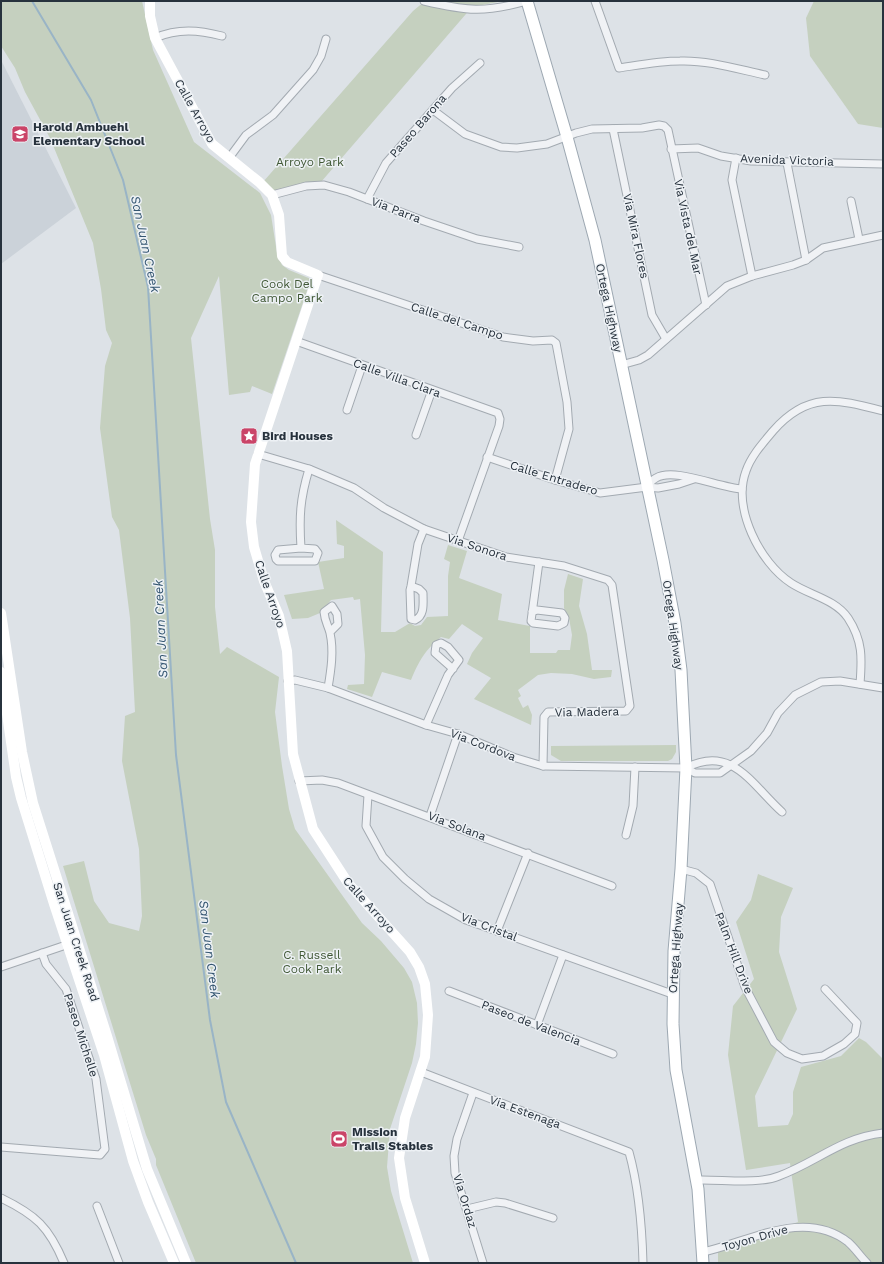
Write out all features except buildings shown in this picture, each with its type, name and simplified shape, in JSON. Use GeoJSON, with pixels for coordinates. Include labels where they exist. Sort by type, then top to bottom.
{"type":"FeatureCollection","features":[{"type":"Feature","properties":{"kind":"main road","name":"Ortega Highway"},"geometry":{"type":"LineString","coordinates":[[527,1],[567,136],[595,240],[675,623],[681,670],[686,768],[681,869],[672,994],[676,1070],[697,1180],[703,1258]]}},
{"type":"Feature","properties":{"kind":"street","name":"Calle Arroyo"},"geometry":{"type":"LineString","coordinates":[[150,1],[150,16],[155,38],[212,144],[272,195],[279,215],[282,256],[286,262],[318,275],[258,454],[254,474],[251,522],[254,547],[264,581],[279,616],[287,651],[293,754],[313,829],[348,883],[410,952],[419,967],[425,984],[428,1015],[425,1057],[405,1118],[399,1158],[405,1198],[425,1263]]}},
{"type":"Feature","properties":{"kind":"street"},"geometry":{"type":"LineString","coordinates":[[424,1],[456,8],[474,10],[498,9],[527,1]]}},
{"type":"Feature","properties":{"kind":"street"},"geometry":{"type":"LineString","coordinates":[[595,1],[618,68],[652,63],[681,61],[712,64],[765,75]]}},
{"type":"Feature","properties":{"kind":"street"},"geometry":{"type":"LineString","coordinates":[[155,38],[167,33],[186,30],[222,36]]}},
{"type":"Feature","properties":{"kind":"street"},"geometry":{"type":"LineString","coordinates":[[229,158],[246,135],[273,115],[313,70],[321,56],[326,39]]}},
{"type":"Feature","properties":{"kind":"street","name":"Paseo Barona"},"geometry":{"type":"LineString","coordinates":[[367,198],[379,173],[386,163],[452,88],[480,63]]}},
{"type":"Feature","properties":{"kind":"street"},"geometry":{"type":"LineString","coordinates":[[433,110],[465,134],[501,147],[532,147],[547,144],[567,136],[592,129],[642,128],[659,125],[664,126],[668,130],[671,149]]}},
{"type":"Feature","properties":{"kind":"street","name":"Via Mira Flores"},"geometry":{"type":"LineString","coordinates":[[613,129],[652,315],[666,339]]}},
{"type":"Feature","properties":{"kind":"street","name":"Avenida Victoria"},"geometry":{"type":"LineString","coordinates":[[671,149],[698,148],[736,158],[787,163],[883,164]]}},
{"type":"Feature","properties":{"kind":"street","name":"Via Vista del Mar"},"geometry":{"type":"LineString","coordinates":[[671,149],[706,305]]}},
{"type":"Feature","properties":{"kind":"street"},"geometry":{"type":"LineString","coordinates":[[736,158],[732,180],[752,276]]}},
{"type":"Feature","properties":{"kind":"street"},"geometry":{"type":"LineString","coordinates":[[787,163],[806,260]]}},
{"type":"Feature","properties":{"kind":"street","name":"Via Parra"},"geometry":{"type":"LineString","coordinates":[[272,195],[306,186],[324,185],[367,198],[424,221],[478,239],[519,247]]}},
{"type":"Feature","properties":{"kind":"street"},"geometry":{"type":"LineString","coordinates":[[851,201],[859,239]]}},
{"type":"Feature","properties":{"kind":"street"},"geometry":{"type":"LineString","coordinates":[[621,365],[639,360],[648,355],[727,286],[752,276],[806,260],[823,248],[883,235]]}},
{"type":"Feature","properties":{"kind":"street","name":"Calle del Campo"},"geometry":{"type":"LineString","coordinates":[[318,275],[502,337],[532,341],[552,340],[556,344],[568,402],[569,429],[555,480]]}},
{"type":"Feature","properties":{"kind":"street","name":"Calle Villa Clara"},"geometry":{"type":"LineString","coordinates":[[296,341],[498,414],[500,419],[499,426],[487,457]]}},
{"type":"Feature","properties":{"kind":"street"},"geometry":{"type":"LineString","coordinates":[[347,410],[362,366]]}},
{"type":"Feature","properties":{"kind":"street"},"geometry":{"type":"LineString","coordinates":[[416,435],[432,390]]}},
{"type":"Feature","properties":{"kind":"street"},"geometry":{"type":"LineString","coordinates":[[860,684],[862,658],[859,643],[847,617],[838,607],[796,586],[779,574],[748,528],[743,510],[742,489],[746,470],[757,450],[783,420],[793,412],[811,403],[837,400],[883,411]]}},
{"type":"Feature","properties":{"kind":"street","name":"Via Sonora"},"geometry":{"type":"LineString","coordinates":[[258,454],[309,469],[354,488],[384,508],[424,529],[506,557],[564,566],[608,580],[612,585],[630,706]]}},
{"type":"Feature","properties":{"kind":"street"},"geometry":{"type":"LineString","coordinates":[[458,540],[487,457]]}},
{"type":"Feature","properties":{"kind":"street","name":"Calle Entradero"},"geometry":{"type":"LineString","coordinates":[[487,457],[555,480],[600,493],[647,487],[658,488],[694,479]]}},
{"type":"Feature","properties":{"kind":"street"},"geometry":{"type":"LineString","coordinates":[[301,548],[299,518],[302,493],[309,469]]}},
{"type":"Feature","properties":{"kind":"street"},"geometry":{"type":"LineString","coordinates":[[678,475],[678,484]]}},
{"type":"Feature","properties":{"kind":"street","name":"Calle Entradero"},"geometry":{"type":"LineString","coordinates":[[647,487],[656,478],[678,475],[729,488],[742,489]]}},
{"type":"Feature","properties":{"kind":"street"},"geometry":{"type":"LineString","coordinates":[[411,586],[418,544],[424,529]]}},
{"type":"Feature","properties":{"kind":"street"},"geometry":{"type":"LineString","coordinates":[[301,548],[315,549],[318,553],[318,557],[315,560],[278,561],[276,559],[275,555],[278,550],[301,548]]}},
{"type":"Feature","properties":{"kind":"street"},"geometry":{"type":"LineString","coordinates":[[532,612],[537,610],[562,613],[565,618],[564,623],[558,626],[533,623],[531,621],[532,612],[539,562]]}},
{"type":"Feature","properties":{"kind":"street","name":"San Juan Creek Road"},"geometry":{"type":"LineString","coordinates":[[1,613],[22,752],[32,803],[133,1161],[148,1202],[174,1263]]}},
{"type":"Feature","properties":{"kind":"street"},"geometry":{"type":"LineString","coordinates":[[328,688],[332,661],[330,632]]}},
{"type":"Feature","properties":{"kind":"street"},"geometry":{"type":"LineString","coordinates":[[426,725],[439,693],[453,669]]}},
{"type":"Feature","properties":{"kind":"street","name":"San Juan Creek Road"},"geometry":{"type":"LineString","coordinates":[[1,672],[16,777],[21,798],[54,904],[72,943],[108,1036],[147,1169],[186,1263]]}},
{"type":"Feature","properties":{"kind":"street","name":"Via Cordova"},"geometry":{"type":"LineString","coordinates":[[288,681],[295,680],[328,688],[426,725],[458,734],[513,757],[543,766],[686,768]]}},
{"type":"Feature","properties":{"kind":"street"},"geometry":{"type":"LineString","coordinates":[[686,768],[695,773],[720,773],[751,752],[768,733],[778,713],[795,694],[821,682],[840,681],[883,688]]}},
{"type":"Feature","properties":{"kind":"street","name":"Via Madera"},"geometry":{"type":"LineString","coordinates":[[543,766],[544,717],[548,712],[626,712],[630,706]]}},
{"type":"Feature","properties":{"kind":"street"},"geometry":{"type":"LineString","coordinates":[[430,816],[458,734]]}},
{"type":"Feature","properties":{"kind":"street"},"geometry":{"type":"LineString","coordinates":[[686,768],[696,763],[724,762],[732,764],[782,812]]}},
{"type":"Feature","properties":{"kind":"street"},"geometry":{"type":"LineString","coordinates":[[626,835],[633,806],[635,767]]}},
{"type":"Feature","properties":{"kind":"street","name":"Via Solana"},"geometry":{"type":"LineString","coordinates":[[299,781],[322,780],[338,783],[430,816],[612,886]]}},
{"type":"Feature","properties":{"kind":"street","name":"Via Cristal"},"geometry":{"type":"LineString","coordinates":[[368,795],[366,826],[383,857],[405,879],[430,899],[466,920],[672,994]]}},
{"type":"Feature","properties":{"kind":"street"},"geometry":{"type":"LineString","coordinates":[[497,931],[528,853]]}},
{"type":"Feature","properties":{"kind":"street","name":"Palm Hill Drive"},"geometry":{"type":"LineString","coordinates":[[681,869],[696,873],[710,884],[745,987],[774,1042],[795,1057],[802,1059],[823,1056],[844,1044],[855,1034],[857,1023],[825,989]]}},
{"type":"Feature","properties":{"kind":"street"},"geometry":{"type":"LineString","coordinates":[[1,967],[72,943]]}},
{"type":"Feature","properties":{"kind":"street","name":"Paseo Michelle"},"geometry":{"type":"LineString","coordinates":[[1,1147],[100,1155],[104,1149],[96,1079],[66,988],[46,964],[42,953]]}},
{"type":"Feature","properties":{"kind":"street"},"geometry":{"type":"LineString","coordinates":[[537,1025],[563,955]]}},
{"type":"Feature","properties":{"kind":"street","name":"Paseo de Valencia"},"geometry":{"type":"LineString","coordinates":[[449,991],[613,1054]]}},
{"type":"Feature","properties":{"kind":"street","name":"Via Estenaga"},"geometry":{"type":"LineString","coordinates":[[421,1072],[474,1094],[629,1152],[638,1196],[643,1263]]}},
{"type":"Feature","properties":{"kind":"street","name":"Via Ordaz"},"geometry":{"type":"LineString","coordinates":[[474,1094],[457,1139],[454,1156],[455,1173],[483,1263]]}},
{"type":"Feature","properties":{"kind":"street"},"geometry":{"type":"LineString","coordinates":[[697,1180],[757,1180],[774,1178],[803,1165],[838,1145],[868,1135],[883,1133]]}},
{"type":"Feature","properties":{"kind":"street"},"geometry":{"type":"LineString","coordinates":[[1,1198],[34,1217],[49,1232],[64,1263]]}},
{"type":"Feature","properties":{"kind":"street"},"geometry":{"type":"LineString","coordinates":[[467,1209],[496,1202],[505,1203],[553,1218]]}},
{"type":"Feature","properties":{"kind":"street"},"geometry":{"type":"LineString","coordinates":[[97,1206],[119,1263]]}},
{"type":"Feature","properties":{"kind":"street","name":"Toyon Drive"},"geometry":{"type":"LineString","coordinates":[[703,1258],[767,1233],[794,1228],[816,1228],[829,1232],[848,1243],[867,1263]]}},
{"type":"Feature","properties":{"kind":"shaded area","name":"Harold Ambuehl Elementary School"},"geometry":{"type":"Polygon","coordinates":[[[1,60],[76,208],[1,264],[1,60]]]}},
{"type":"Feature","properties":{"kind":"green space"},"geometry":{"type":"Polygon","coordinates":[[[1,1],[142,1],[153,50],[194,142],[260,193],[271,215],[277,253],[282,265],[289,270],[311,279],[272,394],[252,386],[250,392],[229,395],[219,276],[191,338],[210,519],[215,550],[215,607],[220,654],[227,647],[279,677],[275,712],[289,809],[295,829],[362,923],[381,941],[404,968],[412,982],[417,1003],[418,1023],[416,1044],[412,1063],[390,1129],[387,1167],[391,1191],[413,1263],[196,1263],[156,1165],[156,1159],[146,1135],[63,866],[84,861],[94,901],[109,923],[139,931],[142,916],[139,849],[122,761],[125,716],[135,712],[130,618],[119,530],[112,517],[100,428],[105,366],[112,343],[106,330],[93,243],[50,138],[25,92],[15,68],[1,46],[1,1]]]}},
{"type":"Feature","properties":{"kind":"green space","name":"Arroyo Park"},"geometry":{"type":"Polygon","coordinates":[[[425,1],[503,1],[472,7],[321,182],[273,191],[263,182],[413,11],[425,1]]]}},
{"type":"Feature","properties":{"kind":"green space"},"geometry":{"type":"Polygon","coordinates":[[[814,1],[883,1],[883,128],[858,124],[810,56],[806,18],[814,1]]]}},
{"type":"Feature","properties":{"kind":"green space"},"geometry":{"type":"Polygon","coordinates":[[[336,520],[383,552],[381,632],[395,632],[410,623],[415,626],[421,625],[427,617],[448,616],[448,576],[450,562],[444,559],[448,545],[467,551],[459,578],[502,594],[498,620],[530,626],[530,653],[556,653],[558,650],[570,650],[572,635],[569,618],[564,608],[564,590],[568,574],[583,579],[579,606],[587,634],[592,670],[612,670],[611,677],[594,679],[572,674],[551,673],[538,675],[518,690],[521,696],[518,698],[523,708],[528,705],[532,715],[531,725],[474,699],[491,678],[467,664],[472,653],[483,638],[462,624],[449,639],[441,637],[427,651],[420,661],[411,680],[382,672],[372,697],[347,689],[348,685],[364,684],[365,655],[360,599],[354,600],[353,597],[331,600],[320,613],[308,618],[292,619],[284,595],[324,589],[318,562],[344,558],[344,546],[337,544],[336,520]]]}},
{"type":"Feature","properties":{"kind":"green space"},"geometry":{"type":"Polygon","coordinates":[[[676,745],[676,752],[672,759],[668,761],[561,761],[551,755],[551,746],[676,745]]]}},
{"type":"Feature","properties":{"kind":"green space"},"geometry":{"type":"Polygon","coordinates":[[[758,874],[793,888],[781,917],[779,952],[797,1009],[755,1096],[758,1127],[788,1125],[793,1114],[793,1092],[801,1067],[841,1056],[859,1038],[866,1042],[883,1059],[883,1263],[718,1263],[718,1250],[798,1222],[790,1163],[746,1170],[728,1055],[733,1006],[754,979],[736,922],[751,900],[758,874]]]}},
{"type":"Feature","properties":{"kind":"waterway","name":"San Juan Creek"},"geometry":{"type":"LineString","coordinates":[[32,1],[91,100],[123,180],[148,287],[176,755],[210,1020],[226,1102],[296,1263]]}},
{"type":"Feature","properties":{"kind":"place","name":"Harold Ambuehl Elementary School"},"geometry":{"type":"Point","coordinates":[20,134]}},
{"type":"Feature","properties":{"kind":"place","name":"Bird Houses"},"geometry":{"type":"Point","coordinates":[249,436]}},
{"type":"Feature","properties":{"kind":"place","name":"Mission Trails Stables"},"geometry":{"type":"Point","coordinates":[339,1139]}},
{"type":"Feature","properties":{"kind":"park label","name":"Cook Del Campo Park"},"geometry":{"type":"Point","coordinates":[287,291]}},
{"type":"Feature","properties":{"kind":"park label","name":"C. Russell Cook Park"},"geometry":{"type":"Point","coordinates":[312,962]}}]}
